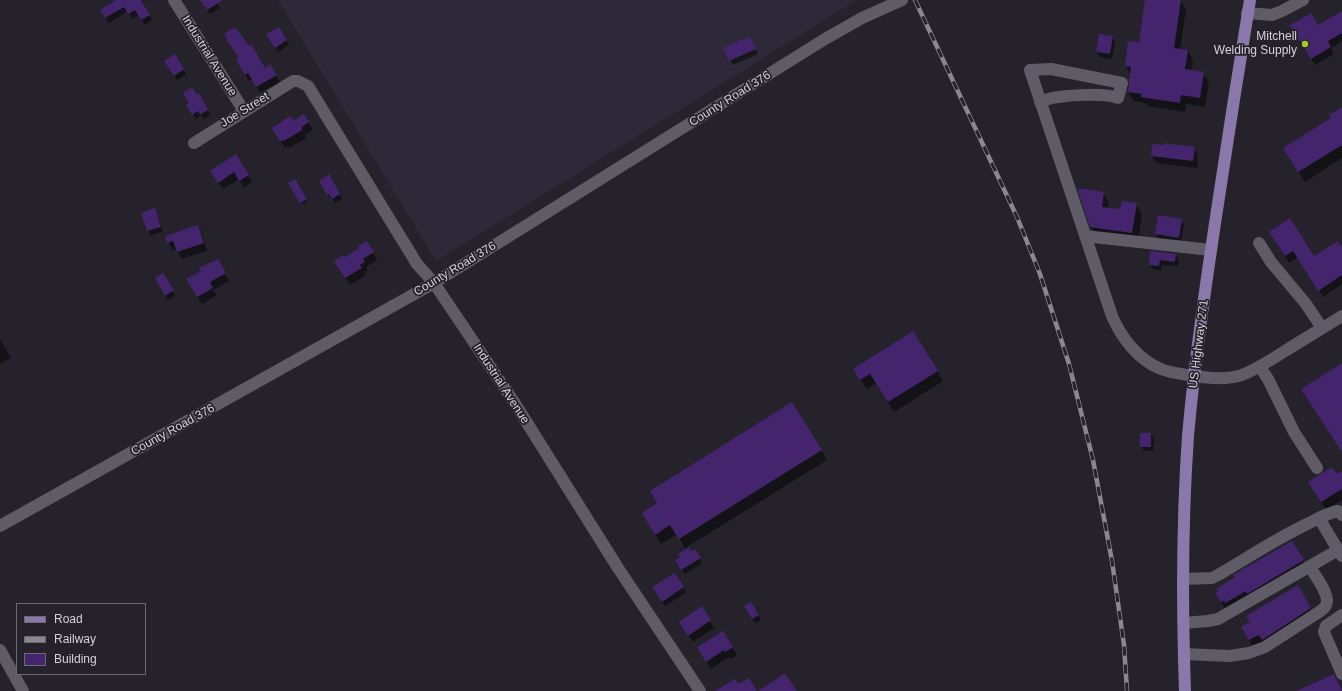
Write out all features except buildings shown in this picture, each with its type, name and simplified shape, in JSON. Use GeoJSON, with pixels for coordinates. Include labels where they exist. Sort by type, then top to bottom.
{"type":"FeatureCollection","features":[{"type":"Feature","properties":{"kind":"main road","name":"US Highway 271"},"geometry":{"type":"LineString","coordinates":[[1186,691],[1183,578],[1186,479],[1194,376],[1211,250],[1250,0]]}},
{"type":"Feature","properties":{"kind":"street","name":"Industrial Avenue"},"geometry":{"type":"LineString","coordinates":[[174,0],[244,111]]}},
{"type":"Feature","properties":{"kind":"street","name":"County Road 376"},"geometry":{"type":"LineString","coordinates":[[0,526],[434,283],[825,40],[862,18],[902,0]]}},
{"type":"Feature","properties":{"kind":"street"},"geometry":{"type":"LineString","coordinates":[[1248,13],[1272,15],[1303,0]]}},
{"type":"Feature","properties":{"kind":"street"},"geometry":{"type":"LineString","coordinates":[[1040,102],[1058,97],[1103,95],[1118,98],[1122,83],[1051,69],[1041,68],[1030,70],[1040,102],[1116,327],[1124,340],[1147,361],[1159,368],[1179,374],[1215,378],[1233,377],[1260,367],[1342,316]]}},
{"type":"Feature","properties":{"kind":"street","name":"Joe Street"},"geometry":{"type":"LineString","coordinates":[[194,143],[284,85],[293,81],[298,81]]}},
{"type":"Feature","properties":{"kind":"street","name":"Industrial Avenue"},"geometry":{"type":"LineString","coordinates":[[298,81],[304,83],[311,90],[417,264],[434,283],[514,402],[618,568],[700,691]]}},
{"type":"Feature","properties":{"kind":"street"},"geometry":{"type":"LineString","coordinates":[[1085,236],[1211,250]]}},
{"type":"Feature","properties":{"kind":"street"},"geometry":{"type":"LineString","coordinates":[[1259,244],[1271,262],[1306,304],[1322,328]]}},
{"type":"Feature","properties":{"kind":"street"},"geometry":{"type":"LineString","coordinates":[[1260,367],[1268,379],[1294,432],[1317,468]]}},
{"type":"Feature","properties":{"kind":"street"},"geometry":{"type":"LineString","coordinates":[[1183,578],[1212,578],[1291,532],[1331,512],[1338,511],[1342,515]]}},
{"type":"Feature","properties":{"kind":"street"},"geometry":{"type":"LineString","coordinates":[[1184,623],[1218,619],[1310,567],[1340,553],[1319,518]]}},
{"type":"Feature","properties":{"kind":"street"},"geometry":{"type":"LineString","coordinates":[[1184,654],[1229,656],[1249,653],[1265,647],[1319,612],[1326,606],[1328,600],[1310,567]]}},
{"type":"Feature","properties":{"kind":"street"},"geometry":{"type":"LineString","coordinates":[[1342,615],[1326,626],[1324,632],[1342,674]]}},
{"type":"Feature","properties":{"kind":"street"},"geometry":{"type":"LineString","coordinates":[[0,650],[23,691]]}},
{"type":"Feature","properties":{"kind":"shaded area"},"geometry":{"type":"Polygon","coordinates":[[[278,0],[857,0],[436,261],[278,0]]]}},
{"type":"Feature","properties":{"kind":"railway"},"geometry":{"type":"LineString","coordinates":[[915,0],[1017,217],[1040,274],[1069,364],[1093,460],[1112,561],[1124,645],[1127,691]]}},
{"type":"Feature","properties":{"kind":"place","name":"Mitchell Welding Supply"},"geometry":{"type":"Point","coordinates":[1305,44]}}]}
